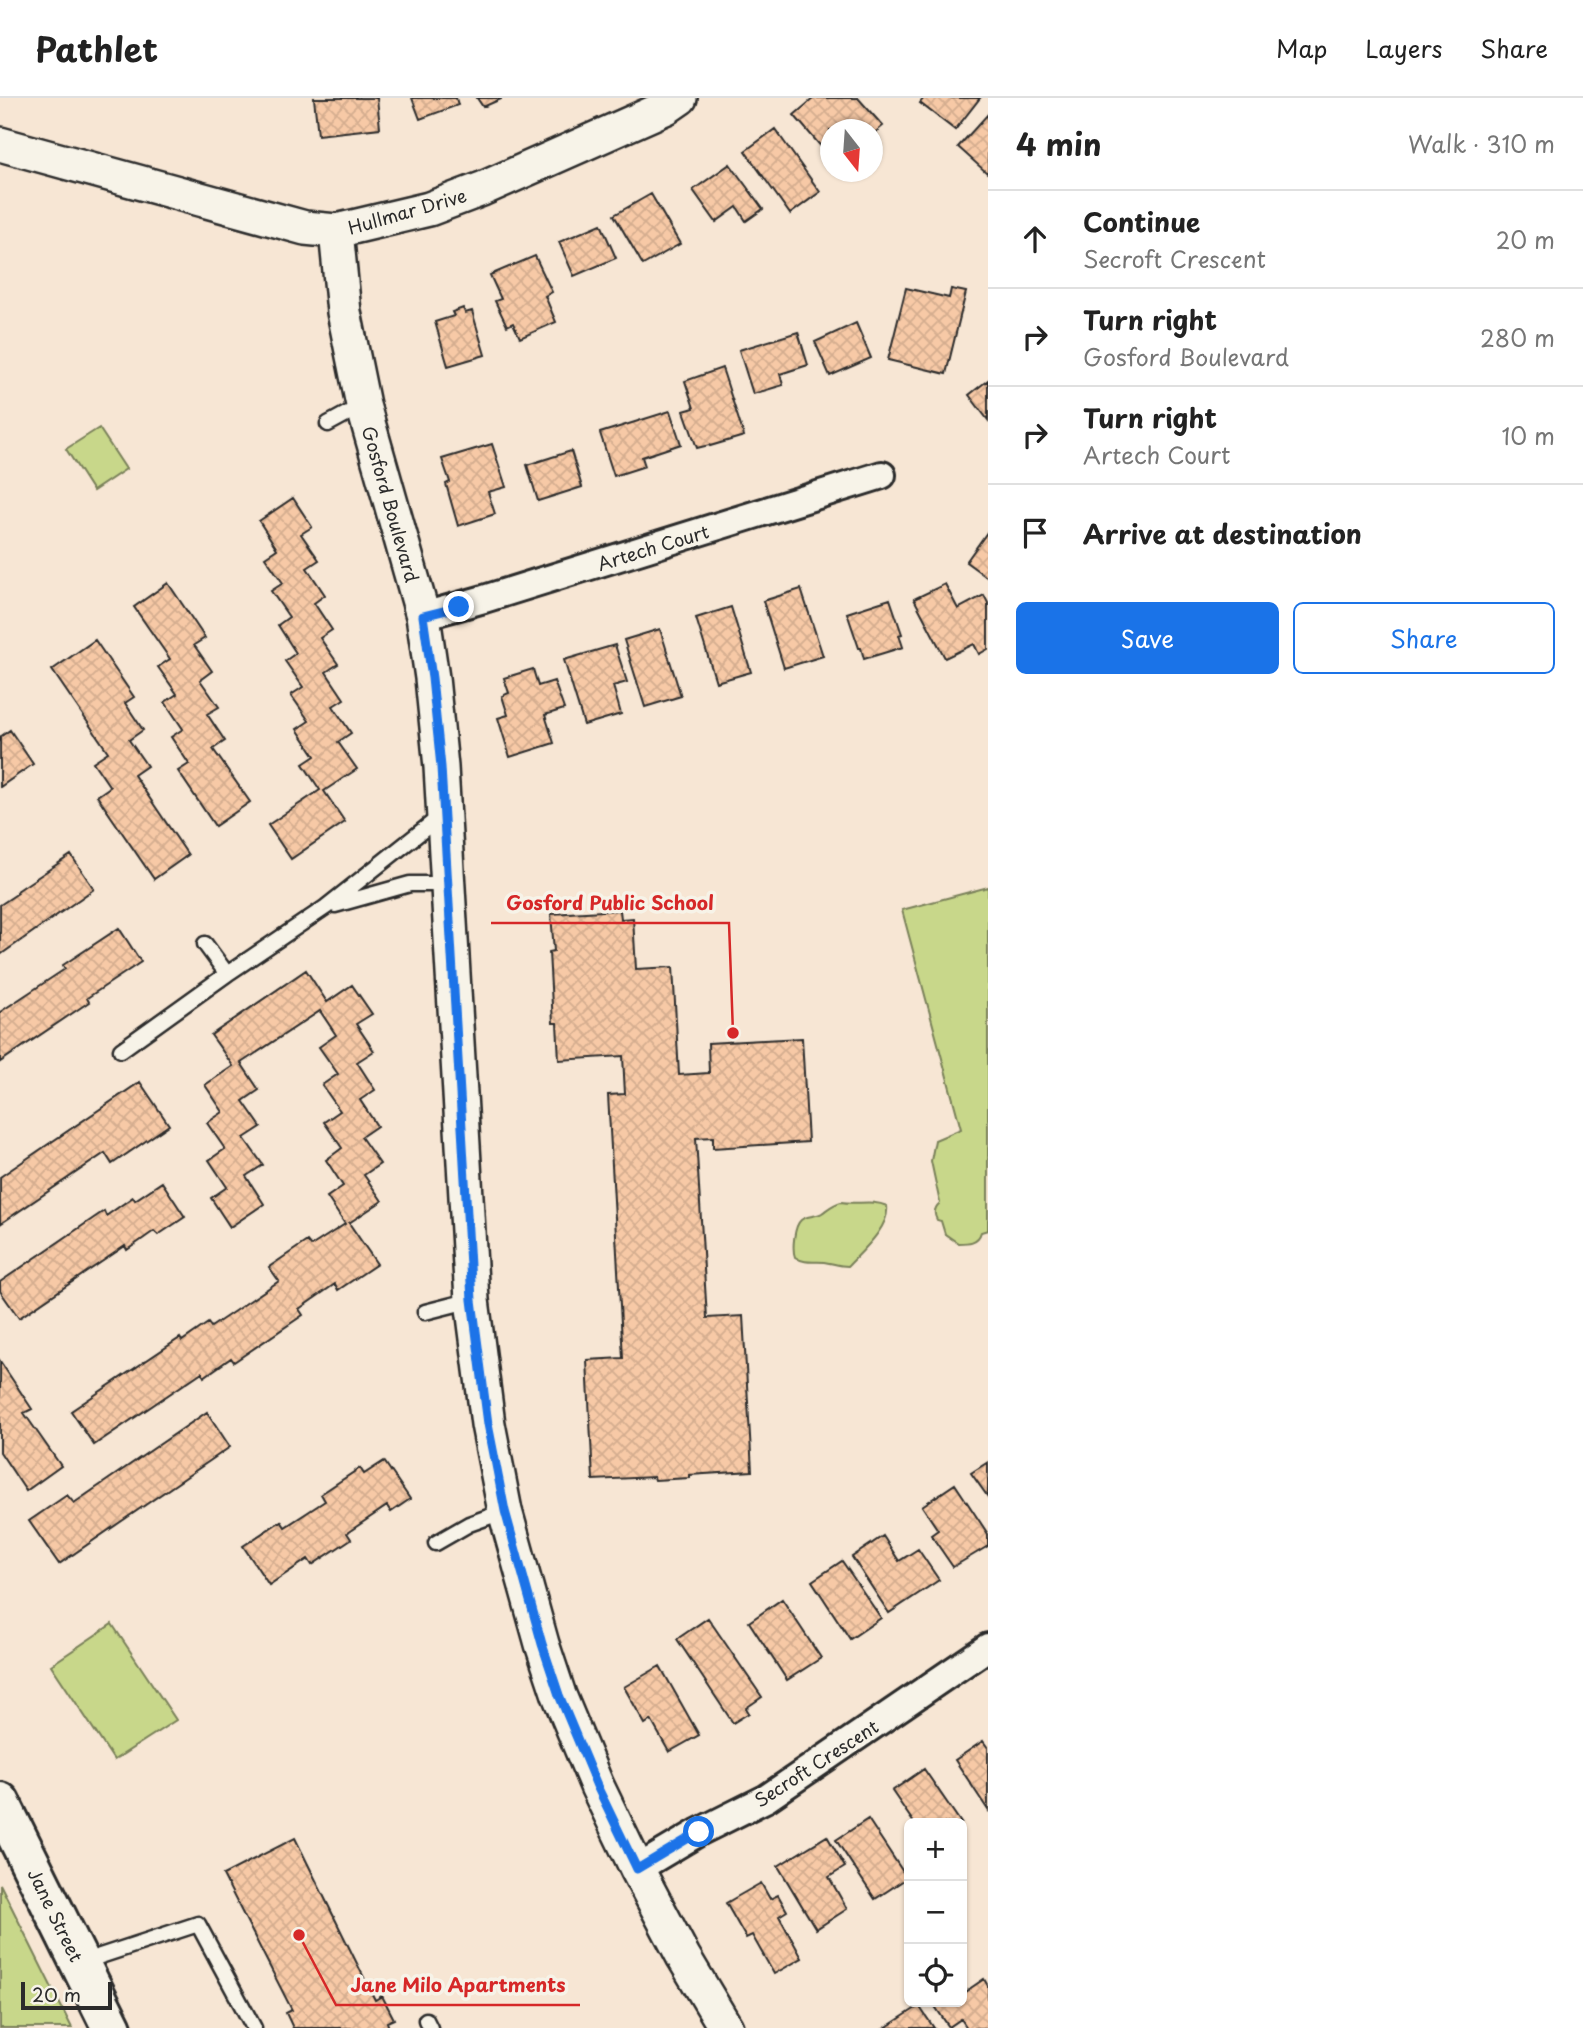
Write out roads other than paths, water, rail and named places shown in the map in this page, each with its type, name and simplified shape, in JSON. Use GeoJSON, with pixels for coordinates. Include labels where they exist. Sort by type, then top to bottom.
{"type":"FeatureCollection","features":[{"type":"Feature","properties":{"kind":"main road","name":"Jane Street"},"geometry":{"type":"LineString","coordinates":[[0,1802],[112,2028]]}},
{"type":"Feature","properties":{"kind":"street","name":"Hullmar Drive"},"geometry":{"type":"LineString","coordinates":[[0,144],[305,228],[335,231],[429,209],[482,189],[667,107],[680,98]]}},
{"type":"Feature","properties":{"kind":"street","name":"Gosford Boulevard"},"geometry":{"type":"LineString","coordinates":[[335,231],[344,312],[363,405],[423,616],[437,720],[472,1300],[488,1424],[505,1511],[559,1695],[597,1786],[683,1956],[726,2028]]}},
{"type":"Feature","properties":{"kind":"street","name":"Artech Court"},"geometry":{"type":"LineString","coordinates":[[423,616],[881,475]]}},
{"type":"Feature","properties":{"kind":"street","name":"Secroft Crescent"},"geometry":{"type":"LineString","coordinates":[[637,1869],[699,1832],[767,1798],[988,1647]]}},
{"type":"Feature","properties":{"kind":"lane"},"geometry":{"type":"LineString","coordinates":[[328,424],[363,405]]}},
{"type":"Feature","properties":{"kind":"lane"},"geometry":{"type":"LineString","coordinates":[[121,1049],[327,907],[443,814]]}},
{"type":"Feature","properties":{"kind":"lane"},"geometry":{"type":"LineString","coordinates":[[327,907],[410,884],[448,884]]}},
{"type":"Feature","properties":{"kind":"lane"},"geometry":{"type":"LineString","coordinates":[[205,944],[228,974]]}},
{"type":"Feature","properties":{"kind":"lane"},"geometry":{"type":"LineString","coordinates":[[425,1312],[472,1300]]}},
{"type":"Feature","properties":{"kind":"lane"},"geometry":{"type":"LineString","coordinates":[[436,1544],[469,1524],[505,1511]]}},
{"type":"Feature","properties":{"kind":"lane"},"geometry":{"type":"LineString","coordinates":[[79,1962],[198,1924],[254,2028]]}},
{"type":"Feature","properties":{"kind":"place","name":"Gosford Public School"},"geometry":{"type":"Point","coordinates":[733,1033]}},
{"type":"Feature","properties":{"kind":"place","name":"Jane Milo Apartments"},"geometry":{"type":"Point","coordinates":[299,1935]}}]}
